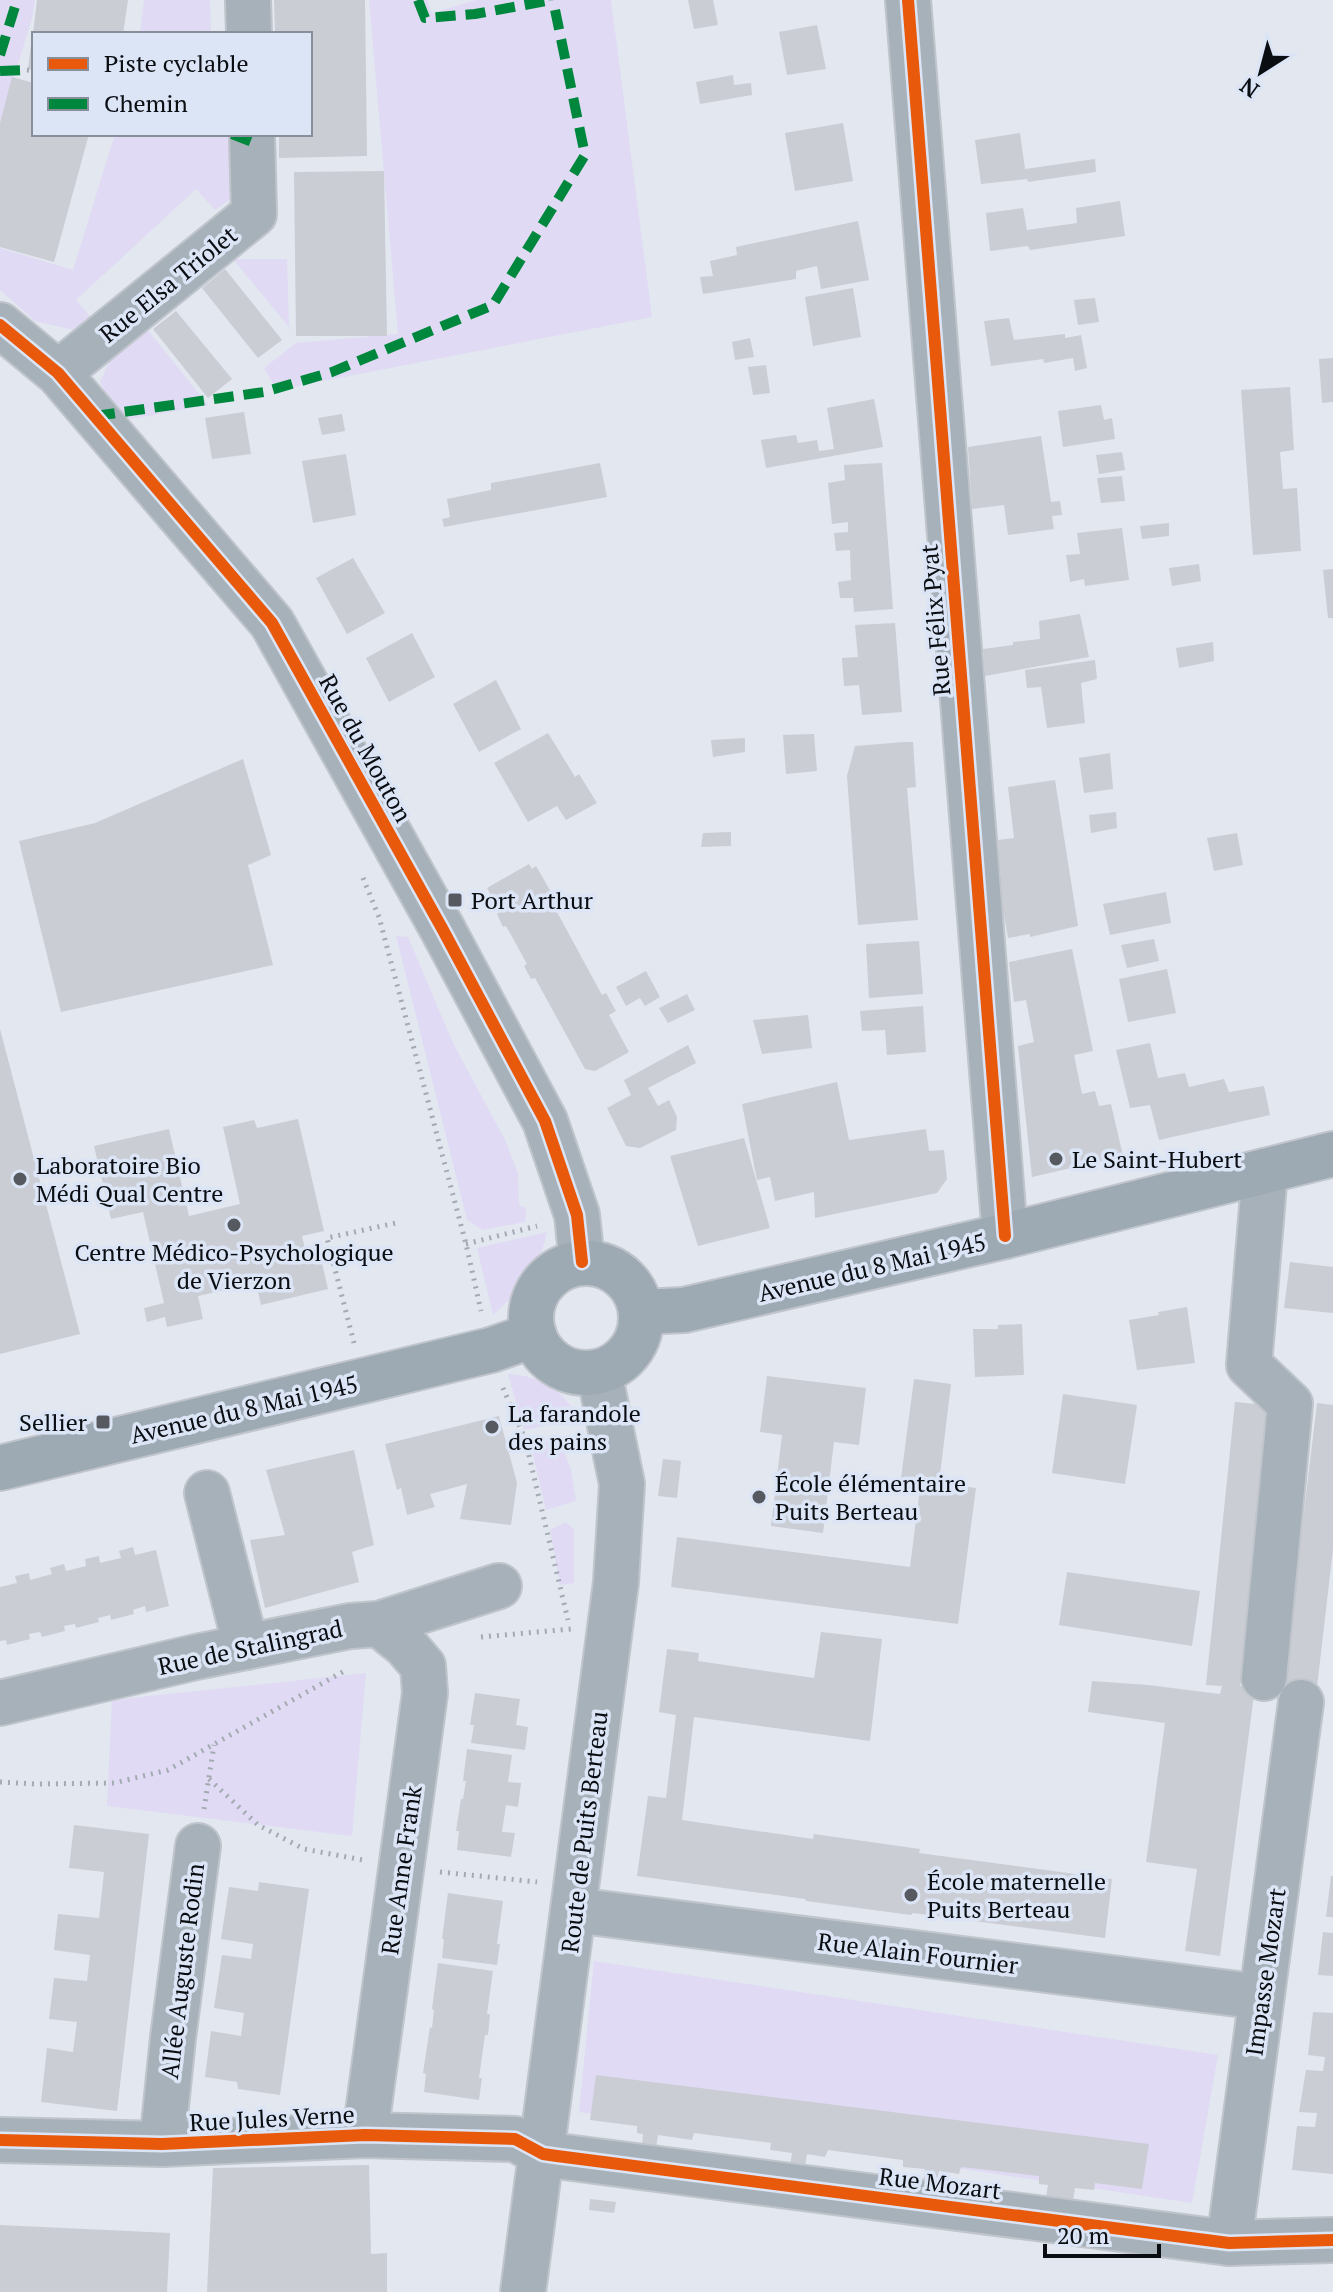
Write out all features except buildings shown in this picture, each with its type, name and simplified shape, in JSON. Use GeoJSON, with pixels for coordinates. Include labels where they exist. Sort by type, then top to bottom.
{"type":"FeatureCollection","features":[{"type":"Feature","properties":{"kind":"main road","name":"Avenue du 8 Mai 1945"},"geometry":{"type":"LineString","coordinates":[[642,1312],[684,1310],[1005,1236],[1333,1154]]}},
{"type":"Feature","properties":{"kind":"main road"},"geometry":{"type":"LineString","coordinates":[[582,1262],[615,1270],[628,1281],[642,1312],[636,1343],[627,1356],[615,1366],[599,1372],[567,1370],[552,1362],[541,1350],[531,1319],[533,1302],[540,1287],[551,1275],[566,1266],[582,1262]]}},
{"type":"Feature","properties":{"kind":"main road","name":"Avenue du 8 Mai 1945"},"geometry":{"type":"LineString","coordinates":[[0,1468],[491,1350],[534,1335]]}},
{"type":"Feature","properties":{"kind":"street"},"geometry":{"type":"LineString","coordinates":[[248,0],[249,32]]}},
{"type":"Feature","properties":{"kind":"street","name":"Rue Félix Pyat"},"geometry":{"type":"LineString","coordinates":[[908,0],[1005,1236]]}},
{"type":"Feature","properties":{"kind":"street","name":"Rue Elsa Triolet"},"geometry":{"type":"LineString","coordinates":[[58,373],[254,214],[252,136]]}},
{"type":"Feature","properties":{"kind":"street","name":"Rue du Mouton"},"geometry":{"type":"LineString","coordinates":[[0,325],[58,373],[272,623],[545,1121],[577,1215],[582,1262]]}},
{"type":"Feature","properties":{"kind":"street"},"geometry":{"type":"LineString","coordinates":[[1264,1678],[1290,1404],[1249,1365],[1265,1171]]}},
{"type":"Feature","properties":{"kind":"street","name":"Route de Puits Berteau"},"geometry":{"type":"LineString","coordinates":[[523,2292],[614,1611],[622,1484],[599,1372]]}},
{"type":"Feature","properties":{"kind":"street"},"geometry":{"type":"LineString","coordinates":[[207,1493],[246,1647]]}},
{"type":"Feature","properties":{"kind":"street","name":"Rue de Stalingrad"},"geometry":{"type":"LineString","coordinates":[[0,1703],[350,1626],[392,1634],[499,1586]]}},
{"type":"Feature","properties":{"kind":"street","name":"Rue Anne Frank"},"geometry":{"type":"LineString","coordinates":[[365,2135],[425,1693],[423,1666],[392,1634]]}},
{"type":"Feature","properties":{"kind":"street","name":"Impasse Mozart"},"geometry":{"type":"LineString","coordinates":[[1229,2243],[1301,1702]]}},
{"type":"Feature","properties":{"kind":"street","name":"Allée Auguste Rodin"},"geometry":{"type":"LineString","coordinates":[[162,2144],[198,1846]]}},
{"type":"Feature","properties":{"kind":"street","name":"Rue Alain Fournier"},"geometry":{"type":"LineString","coordinates":[[574,1910],[1261,1997]]}},
{"type":"Feature","properties":{"kind":"street","name":"Rue Jules Verne"},"geometry":{"type":"LineString","coordinates":[[0,2140],[162,2144],[365,2135],[515,2139],[543,2154]]}},
{"type":"Feature","properties":{"kind":"street","name":"Rue Mozart"},"geometry":{"type":"LineString","coordinates":[[543,2154],[1229,2243],[1333,2240]]}},
{"type":"Feature","properties":{"kind":"path"},"geometry":{"type":"LineString","coordinates":[[363,878],[379,917],[466,1244],[484,1324]]}},
{"type":"Feature","properties":{"kind":"path"},"geometry":{"type":"LineString","coordinates":[[364,1381],[327,1238],[396,1223]]}},
{"type":"Feature","properties":{"kind":"path"},"geometry":{"type":"LineString","coordinates":[[466,1244],[549,1223]]}},
{"type":"Feature","properties":{"kind":"path"},"geometry":{"type":"LineString","coordinates":[[502,1385],[525,1439],[570,1629]]}},
{"type":"Feature","properties":{"kind":"path"},"geometry":{"type":"LineString","coordinates":[[480,1637],[581,1628]]}},
{"type":"Feature","properties":{"kind":"path"},"geometry":{"type":"LineString","coordinates":[[0,1782],[114,1783],[168,1770],[380,1650],[392,1634]]}},
{"type":"Feature","properties":{"kind":"path"},"geometry":{"type":"LineString","coordinates":[[198,1846],[214,1745]]}},
{"type":"Feature","properties":{"kind":"shaded area"},"geometry":{"type":"Polygon","coordinates":[[[0,0],[35,0],[0,123],[0,0]]]}},
{"type":"Feature","properties":{"kind":"shaded area"},"geometry":{"type":"Polygon","coordinates":[[[144,0],[210,0],[211,32],[140,32],[144,0]]]}},
{"type":"Feature","properties":{"kind":"shaded area"},"geometry":{"type":"Polygon","coordinates":[[[369,0],[427,0],[432,13],[476,0],[611,0],[652,317],[277,390],[264,368],[296,343],[398,334],[369,0]]]}},
{"type":"Feature","properties":{"kind":"shaded area"},"geometry":{"type":"Polygon","coordinates":[[[114,136],[243,136],[242,191],[215,210],[196,189],[76,300],[94,321],[78,331],[35,321],[0,290],[0,248],[73,270],[114,136]]]}},
{"type":"Feature","properties":{"kind":"shaded area"},"geometry":{"type":"Polygon","coordinates":[[[233,259],[287,259],[289,327],[233,259]]]}},
{"type":"Feature","properties":{"kind":"shaded area"},"geometry":{"type":"Polygon","coordinates":[[[145,327],[208,405],[121,421],[100,382],[109,362],[145,327]]]}},
{"type":"Feature","properties":{"kind":"shaded area"},"geometry":{"type":"Polygon","coordinates":[[[396,936],[408,937],[453,1043],[506,1142],[518,1173],[519,1205],[526,1208],[525,1222],[483,1230],[467,1220],[396,936]]]}},
{"type":"Feature","properties":{"kind":"shaded area"},"geometry":{"type":"Polygon","coordinates":[[[547,1232],[537,1261],[524,1270],[511,1298],[493,1315],[477,1248],[547,1232]]]}},
{"type":"Feature","properties":{"kind":"shaded area"},"geometry":{"type":"Polygon","coordinates":[[[508,1374],[531,1378],[550,1386],[565,1399],[578,1419],[524,1430],[508,1374]]]}},
{"type":"Feature","properties":{"kind":"shaded area"},"geometry":{"type":"Polygon","coordinates":[[[558,1438],[571,1469],[576,1501],[546,1510],[531,1446],[558,1438]]]}},
{"type":"Feature","properties":{"kind":"shaded area"},"geometry":{"type":"Polygon","coordinates":[[[566,1522],[574,1530],[574,1583],[560,1585],[550,1530],[566,1522]]]}},
{"type":"Feature","properties":{"kind":"shaded area"},"geometry":{"type":"Polygon","coordinates":[[[366,1673],[352,1836],[107,1806],[112,1700],[366,1673]]]}},
{"type":"Feature","properties":{"kind":"shaded area"},"geometry":{"type":"Polygon","coordinates":[[[594,1961],[1218,2055],[1192,2203],[579,2112],[594,1961]]]}},
{"type":"Feature","properties":{"kind":"marked path"},"geometry":{"type":"LineString","coordinates":[[0,55],[17,0]]}},
{"type":"Feature","properties":{"kind":"marked path"},"geometry":{"type":"LineString","coordinates":[[418,0],[425,18],[475,14],[552,0]]}},
{"type":"Feature","properties":{"kind":"marked path"},"geometry":{"type":"LineString","coordinates":[[95,416],[264,392],[332,372],[493,305],[585,155],[553,0]]}},
{"type":"Feature","properties":{"kind":"marked path"},"geometry":{"type":"LineString","coordinates":[[0,71],[27,70]]}},
{"type":"Feature","properties":{"kind":"marked path"},"geometry":{"type":"LineString","coordinates":[[237,136],[252,142]]}},
{"type":"Feature","properties":{"kind":"cycle path"},"geometry":{"type":"LineString","coordinates":[[908,0],[1005,1236]]}},
{"type":"Feature","properties":{"kind":"cycle path"},"geometry":{"type":"LineString","coordinates":[[0,325],[58,373],[272,623],[545,1121],[577,1215],[582,1262]]}},
{"type":"Feature","properties":{"kind":"cycle path"},"geometry":{"type":"LineString","coordinates":[[0,2140],[162,2144],[365,2135],[515,2139],[543,2154],[1229,2243],[1333,2240]]}},
{"type":"Feature","properties":{"kind":"place","name":"Port Arthur"},"geometry":{"type":"Point","coordinates":[455,900]}},
{"type":"Feature","properties":{"kind":"place","name":"Le Saint-Hubert"},"geometry":{"type":"Point","coordinates":[1056,1159]}},
{"type":"Feature","properties":{"kind":"place","name":"Laboratoire Bio Médi Qual Centre"},"geometry":{"type":"Point","coordinates":[20,1179]}},
{"type":"Feature","properties":{"kind":"place","name":"Centre Médico-Psychologique de Vierzon"},"geometry":{"type":"Point","coordinates":[234,1225]}},
{"type":"Feature","properties":{"kind":"place","name":"Sellier"},"geometry":{"type":"Point","coordinates":[103,1422]}},
{"type":"Feature","properties":{"kind":"place","name":"La farandole des pains"},"geometry":{"type":"Point","coordinates":[492,1427]}},
{"type":"Feature","properties":{"kind":"place","name":"École élémentaire Puits Berteau"},"geometry":{"type":"Point","coordinates":[759,1497]}},
{"type":"Feature","properties":{"kind":"place","name":"École maternelle Puits Berteau"},"geometry":{"type":"Point","coordinates":[911,1895]}}]}
